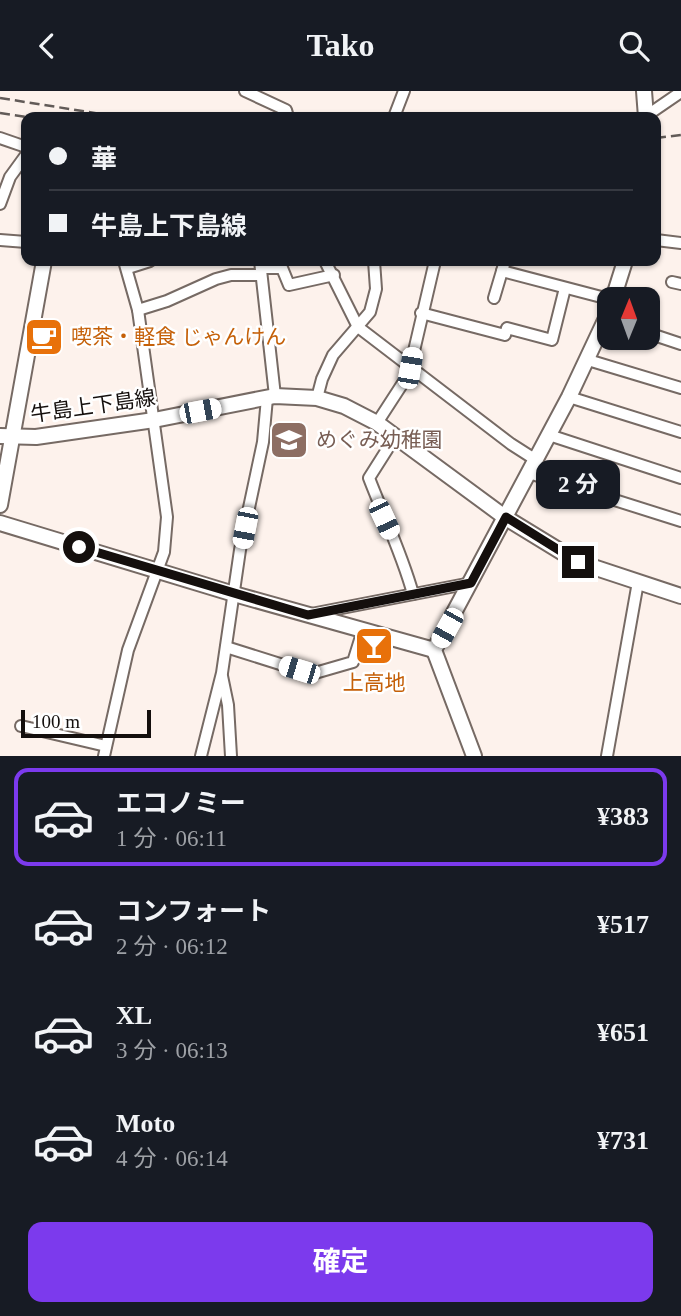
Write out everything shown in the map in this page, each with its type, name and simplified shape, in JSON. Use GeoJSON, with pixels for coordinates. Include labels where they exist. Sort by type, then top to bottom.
{"type":"FeatureCollection","features":[{"type":"Feature","properties":{"kind":"street"},"geometry":{"type":"LineString","coordinates":[[245,91],[287,112]]}},
{"type":"Feature","properties":{"kind":"street"},"geometry":{"type":"LineString","coordinates":[[396,112],[404,91]]}},
{"type":"Feature","properties":{"kind":"street"},"geometry":{"type":"LineString","coordinates":[[644,91],[646,112]]}},
{"type":"Feature","properties":{"kind":"street"},"geometry":{"type":"LineString","coordinates":[[653,112],[681,92]]}},
{"type":"Feature","properties":{"kind":"street"},"geometry":{"type":"LineString","coordinates":[[0,138],[21,145]]}},
{"type":"Feature","properties":{"kind":"street"},"geometry":{"type":"LineString","coordinates":[[0,204],[10,177],[21,162]]}},
{"type":"Feature","properties":{"kind":"street"},"geometry":{"type":"LineString","coordinates":[[0,240],[21,241]]}},
{"type":"Feature","properties":{"kind":"street"},"geometry":{"type":"LineString","coordinates":[[661,241],[681,243]]}},
{"type":"Feature","properties":{"kind":"street"},"geometry":{"type":"LineString","coordinates":[[0,505],[6,436],[43,266]]}},
{"type":"Feature","properties":{"kind":"street"},"geometry":{"type":"LineString","coordinates":[[21,726],[105,751],[128,650],[164,552],[167,517],[138,310],[127,266]]}},
{"type":"Feature","properties":{"kind":"street"},"geometry":{"type":"LineString","coordinates":[[328,266],[358,327],[511,444],[536,460]]}},
{"type":"Feature","properties":{"kind":"street"},"geometry":{"type":"LineString","coordinates":[[317,398],[333,355],[370,313],[376,289],[374,266]]}},
{"type":"Feature","properties":{"kind":"street"},"geometry":{"type":"LineString","coordinates":[[377,423],[411,368],[421,313],[434,266]]}},
{"type":"Feature","properties":{"kind":"street"},"geometry":{"type":"LineString","coordinates":[[494,298],[504,266],[565,288],[597,296]]}},
{"type":"Feature","properties":{"kind":"street"},"geometry":{"type":"LineString","coordinates":[[615,287],[623,266]]}},
{"type":"Feature","properties":{"kind":"street"},"geometry":{"type":"LineString","coordinates":[[138,310],[167,301],[216,279],[261,268],[282,268],[289,285],[334,275]]}},
{"type":"Feature","properties":{"kind":"street"},"geometry":{"type":"LineString","coordinates":[[201,756],[222,673],[240,550],[271,397],[261,268]]}},
{"type":"Feature","properties":{"kind":"street"},"geometry":{"type":"LineString","coordinates":[[421,313],[505,335],[507,328],[552,340],[565,288]]}},
{"type":"Feature","properties":{"kind":"street"},"geometry":{"type":"LineString","coordinates":[[660,337],[681,344]]}},
{"type":"Feature","properties":{"kind":"street"},"geometry":{"type":"LineString","coordinates":[[474,756],[434,650],[597,341]]}},
{"type":"Feature","properties":{"kind":"street"},"geometry":{"type":"LineString","coordinates":[[588,360],[681,388]]}},
{"type":"Feature","properties":{"kind":"street","name":"牛島上下島線"},"geometry":{"type":"LineString","coordinates":[[6,436],[36,437],[154,420],[271,397],[317,398],[344,406],[377,423],[506,517],[578,562],[681,596]]}},
{"type":"Feature","properties":{"kind":"street"},"geometry":{"type":"LineString","coordinates":[[569,397],[681,432]]}},
{"type":"Feature","properties":{"kind":"street"},"geometry":{"type":"LineString","coordinates":[[549,435],[681,478]]}},
{"type":"Feature","properties":{"kind":"street"},"geometry":{"type":"LineString","coordinates":[[395,436],[369,478],[384,519],[404,559],[413,594]]}},
{"type":"Feature","properties":{"kind":"street"},"geometry":{"type":"LineString","coordinates":[[529,474],[681,521]]}},
{"type":"Feature","properties":{"kind":"street"},"geometry":{"type":"LineString","coordinates":[[0,523],[234,594],[434,650]]}},
{"type":"Feature","properties":{"kind":"street"},"geometry":{"type":"LineString","coordinates":[[607,756],[638,582]]}},
{"type":"Feature","properties":{"kind":"street"},"geometry":{"type":"LineString","coordinates":[[308,615],[471,583]]}},
{"type":"Feature","properties":{"kind":"street"},"geometry":{"type":"LineString","coordinates":[[226,647],[315,673],[354,662],[363,630]]}},
{"type":"Feature","properties":{"kind":"street"},"geometry":{"type":"LineString","coordinates":[[222,673],[228,705],[231,756]]}},
{"type":"Feature","properties":{"kind":"railway"},"geometry":{"type":"LineString","coordinates":[[0,98],[88,112]]}},
{"type":"Feature","properties":{"kind":"railway"},"geometry":{"type":"LineString","coordinates":[[0,113],[21,116]]}},
{"type":"Feature","properties":{"kind":"railway"},"geometry":{"type":"LineString","coordinates":[[661,137],[681,135]]}},
{"type":"Feature","properties":{"kind":"place","name":"喫茶・軽食 じゃんけん"},"geometry":{"type":"Point","coordinates":[44,337]}},
{"type":"Feature","properties":{"kind":"place","name":"めぐみ幼稚園"},"geometry":{"type":"Point","coordinates":[289,440]}},
{"type":"Feature","properties":{"kind":"place","name":"上高地"},"geometry":{"type":"Point","coordinates":[374,646]}},
{"type":"Feature","properties":{"kind":"route"},"geometry":{"type":"LineString","coordinates":[[79,547],[308,615],[471,583],[506,517],[578,562]]}}]}
